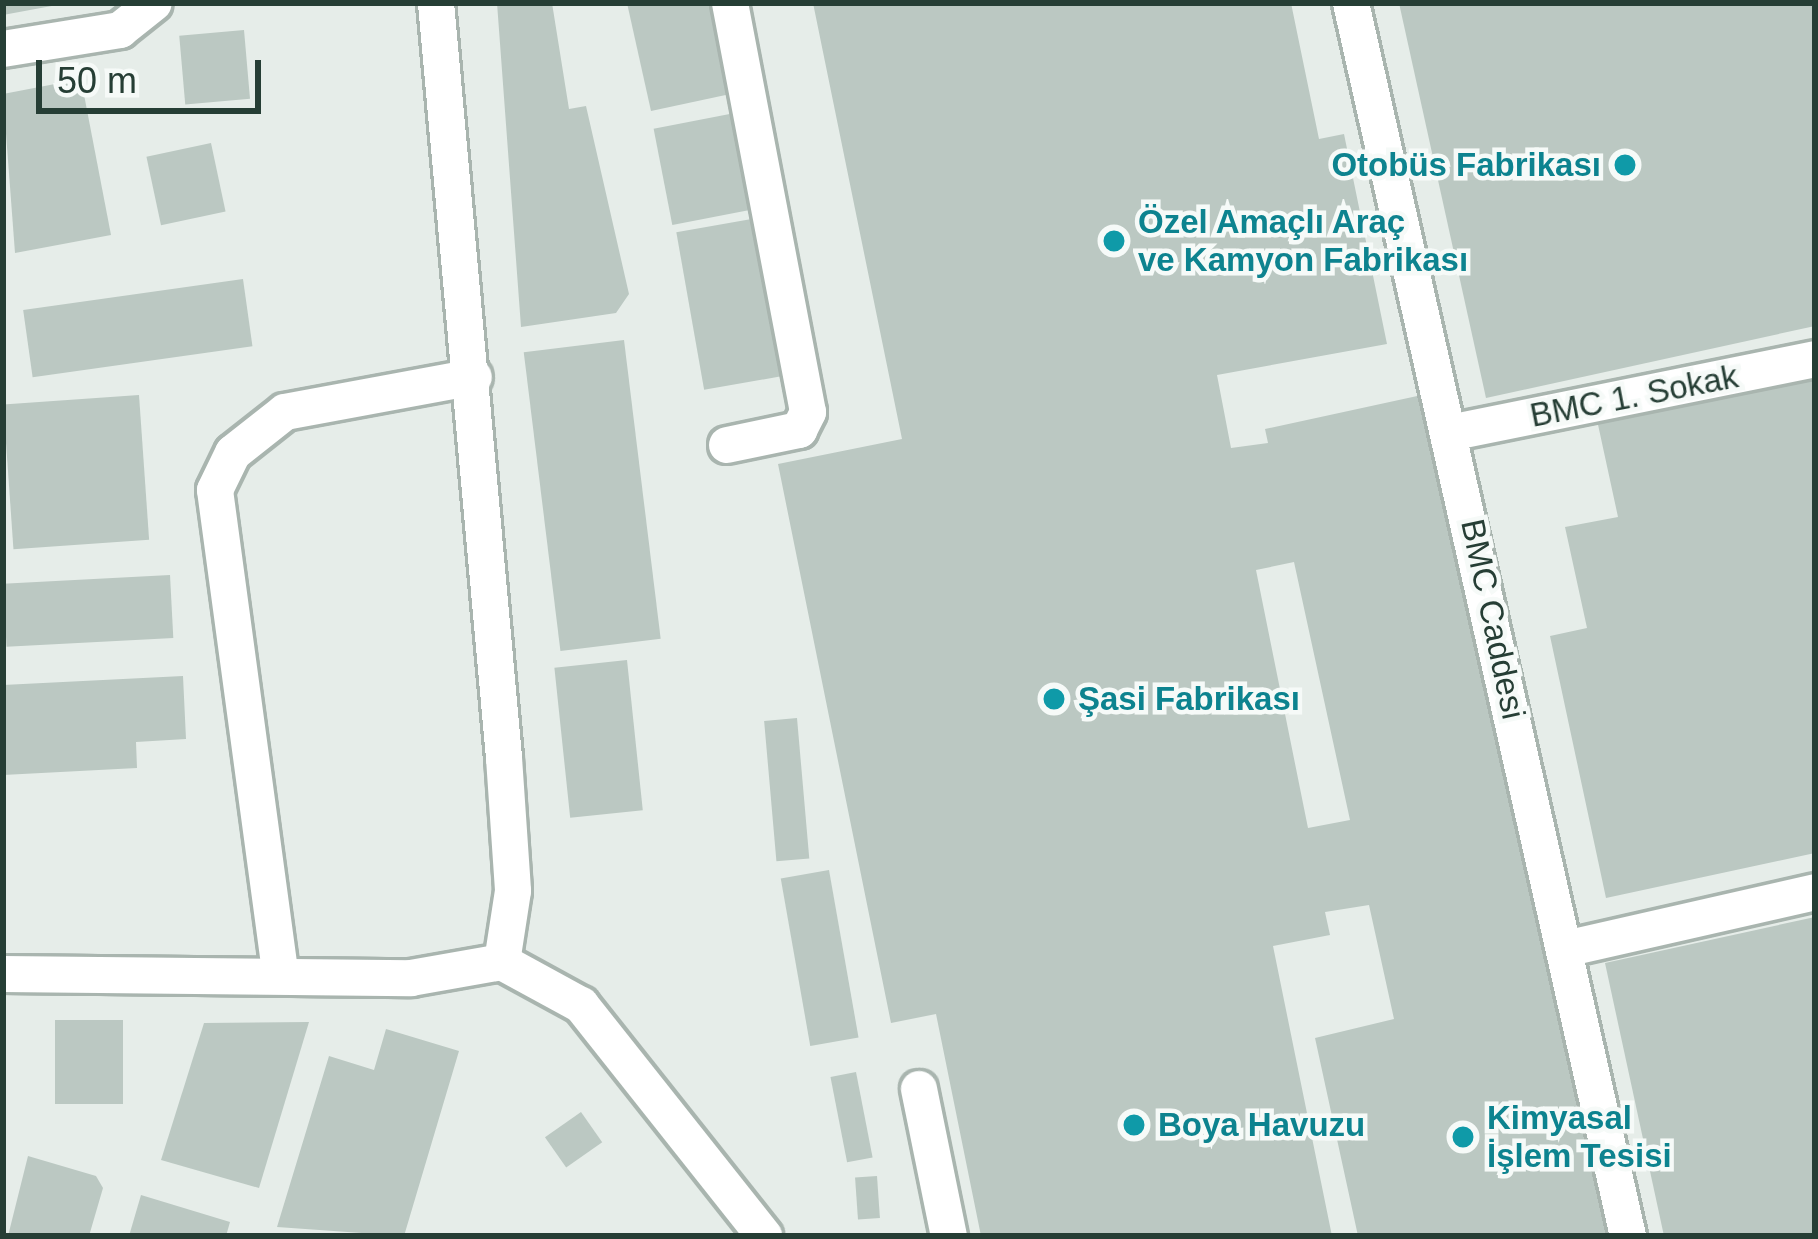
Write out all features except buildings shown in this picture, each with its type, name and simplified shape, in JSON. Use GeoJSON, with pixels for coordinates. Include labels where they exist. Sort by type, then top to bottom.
{"type":"FeatureCollection","features":[{"type":"Feature","properties":{"kind":"street"},"geometry":{"type":"LineString","coordinates":[[3,49],[120,30],[154,3]]}},
{"type":"Feature","properties":{"kind":"street"},"geometry":{"type":"LineString","coordinates":[[436,3],[474,377],[512,891],[502,962]]}},
{"type":"Feature","properties":{"kind":"street"},"geometry":{"type":"LineString","coordinates":[[727,445],[799,430],[808,412],[730,3]]}},
{"type":"Feature","properties":{"kind":"street","name":"BMC Caddesi"},"geometry":{"type":"LineString","coordinates":[[1351,3],[1454,432],[1628,1236]]}},
{"type":"Feature","properties":{"kind":"street","name":"BMC 1. Sokak"},"geometry":{"type":"LineString","coordinates":[[1454,432],[1815,359]]}},
{"type":"Feature","properties":{"kind":"street"},"geometry":{"type":"LineString","coordinates":[[280,970],[215,490],[232,453],[285,412],[474,377]]}},
{"type":"Feature","properties":{"kind":"street"},"geometry":{"type":"LineString","coordinates":[[1565,949],[1815,892]]}},
{"type":"Feature","properties":{"kind":"street"},"geometry":{"type":"LineString","coordinates":[[3,974],[280,970],[411,978],[502,962],[581,1006],[764,1236]]}},
{"type":"Feature","properties":{"kind":"street"},"geometry":{"type":"LineString","coordinates":[[920,1089],[949,1236]]}},
{"type":"Feature","properties":{"kind":"place","name":"Otobüs Fabrikası"},"geometry":{"type":"Point","coordinates":[1625,165]}},
{"type":"Feature","properties":{"kind":"place","name":"Özel Amaçlı Araç ve Kamyon Fabrikası"},"geometry":{"type":"Point","coordinates":[1114,241]}},
{"type":"Feature","properties":{"kind":"place","name":"Şasi Fabrikası"},"geometry":{"type":"Point","coordinates":[1054,699]}},
{"type":"Feature","properties":{"kind":"place","name":"Boya Havuzu"},"geometry":{"type":"Point","coordinates":[1134,1125]}},
{"type":"Feature","properties":{"kind":"place","name":"Kimyasal İşlem Tesisi"},"geometry":{"type":"Point","coordinates":[1463,1137]}}]}
